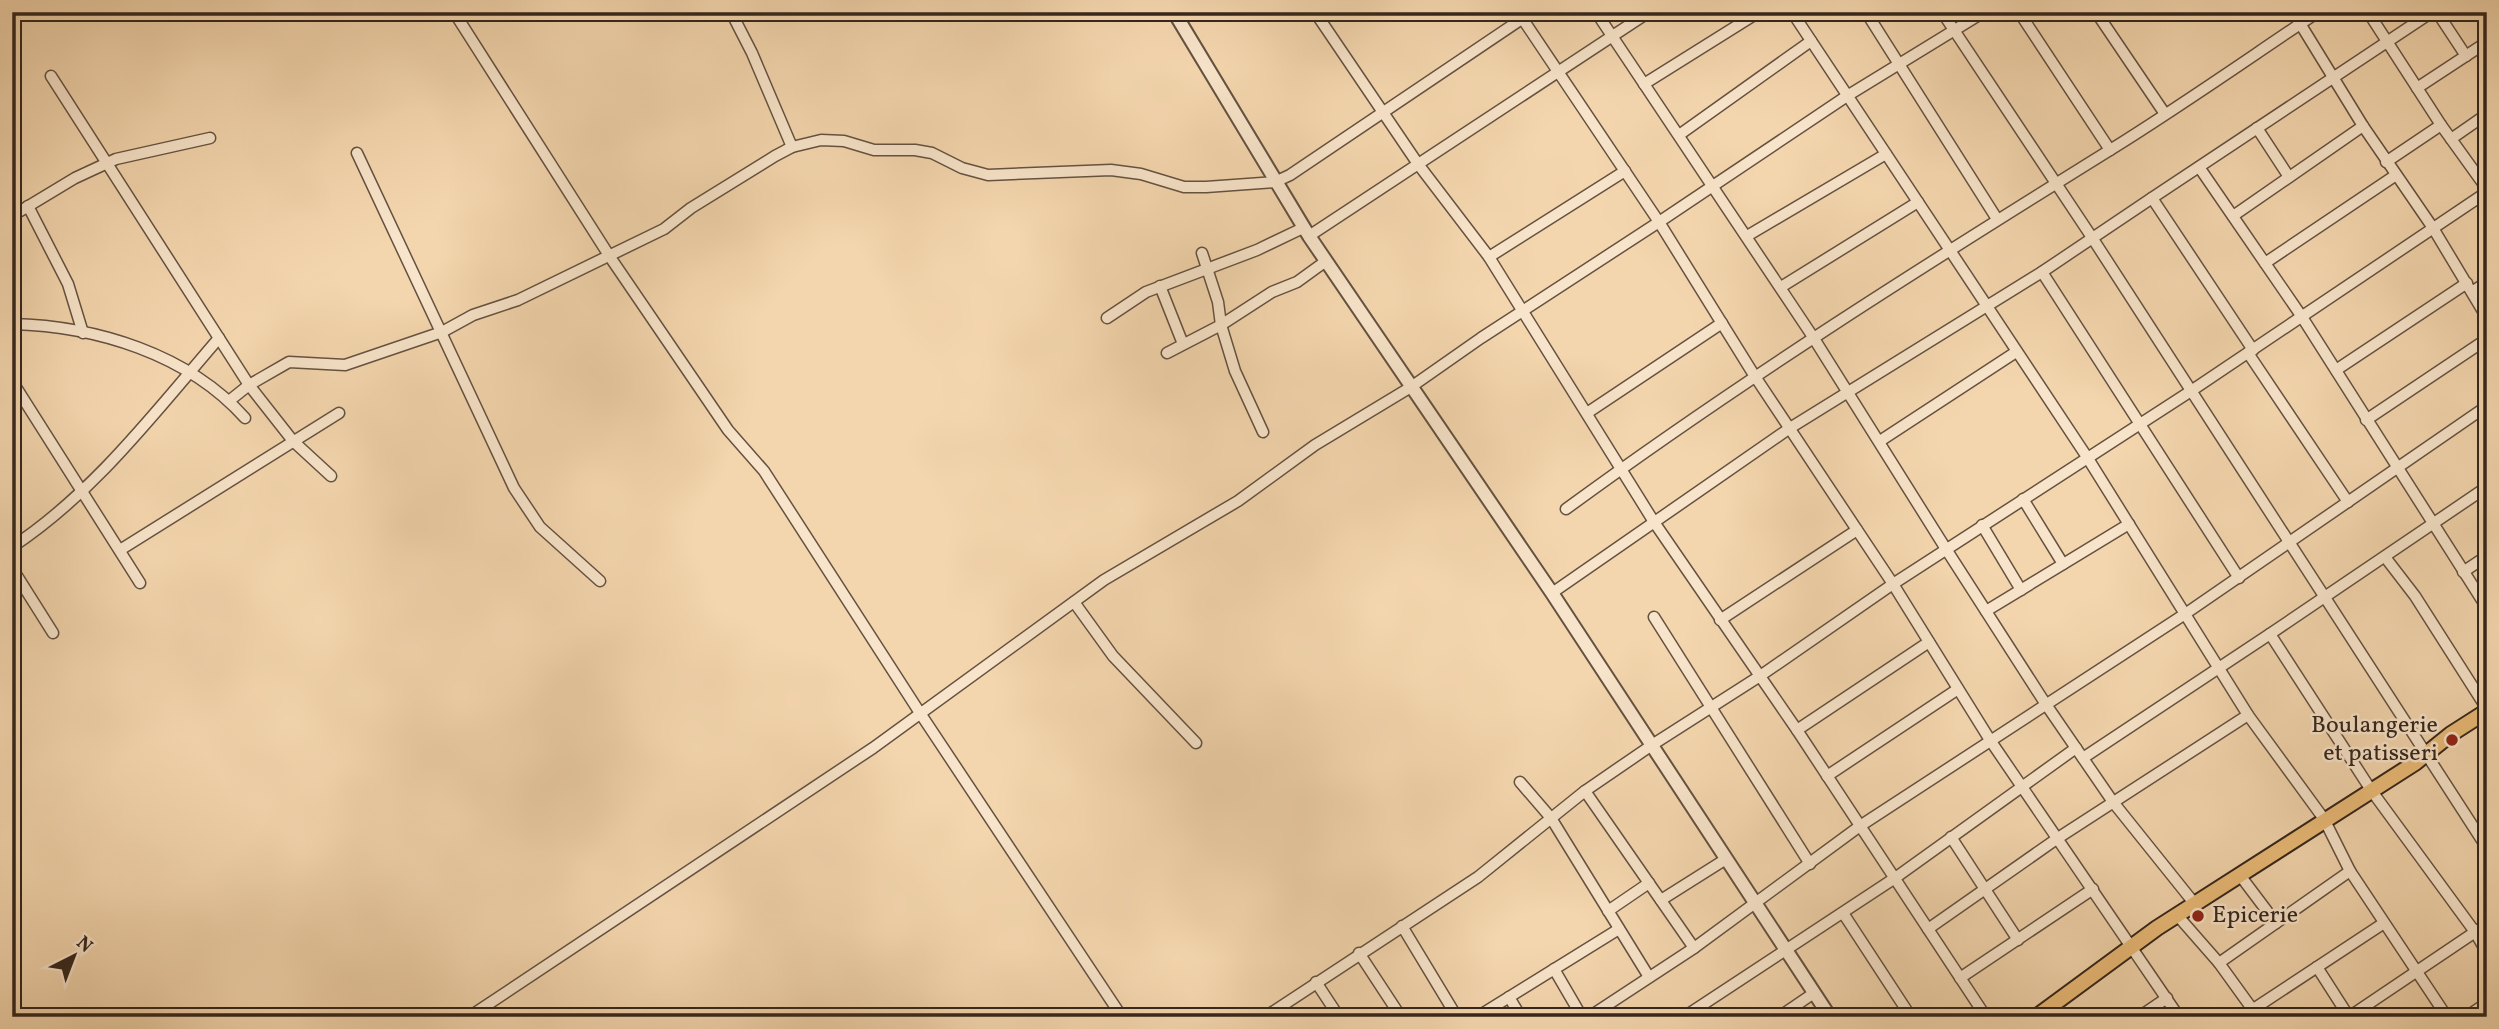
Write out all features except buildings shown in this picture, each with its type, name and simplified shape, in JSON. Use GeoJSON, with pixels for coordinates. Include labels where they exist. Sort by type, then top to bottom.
{"type":"FeatureCollection","features":[{"type":"Feature","properties":{"kind":"main road"},"geometry":{"type":"LineString","coordinates":[[2036,1017],[2132,945],[2427,753],[2487,710]]}},
{"type":"Feature","properties":{"kind":"street"},"geometry":{"type":"LineString","coordinates":[[454,12],[610,257],[728,430],[764,471],[920,713],[1122,1017]]}},
{"type":"Feature","properties":{"kind":"street"},"geometry":{"type":"LineString","coordinates":[[731,12],[752,53],[792,147]]}},
{"type":"Feature","properties":{"kind":"street"},"geometry":{"type":"LineString","coordinates":[[1174,12],[1306,232],[1552,593],[1830,1017]]}},
{"type":"Feature","properties":{"kind":"street"},"geometry":{"type":"LineString","coordinates":[[1315,12],[1418,164],[1489,257],[1654,522],[1797,730],[1986,1017]]}},
{"type":"Feature","properties":{"kind":"street"},"geometry":{"type":"LineString","coordinates":[[229,401],[249,385],[289,362],[345,365],[442,331],[473,315],[518,300],[664,229],[691,208],[792,147],[821,140],[844,141],[874,150],[915,150],[932,153],[962,168],[988,175],[1111,170],[1141,174],[1184,187],[1275,182],[1290,175],[1520,15],[1532,12]]}},
{"type":"Feature","properties":{"kind":"street"},"geometry":{"type":"LineString","coordinates":[[1596,12],[1813,337],[2045,703],[2113,802],[2194,903]]}},
{"type":"Feature","properties":{"kind":"street"},"geometry":{"type":"LineString","coordinates":[[1107,318],[1146,292],[1306,232],[1418,164],[1649,12]]}},
{"type":"Feature","properties":{"kind":"street"},"geometry":{"type":"LineString","coordinates":[[1644,84],[1759,12]]}},
{"type":"Feature","properties":{"kind":"street"},"geometry":{"type":"LineString","coordinates":[[1792,12],[2087,457],[2248,715],[2324,819],[2350,871],[2447,1017]]}},
{"type":"Feature","properties":{"kind":"street"},"geometry":{"type":"LineString","coordinates":[[1867,12],[1997,219]]}},
{"type":"Feature","properties":{"kind":"street"},"geometry":{"type":"LineString","coordinates":[[1942,12],[2093,239],[2487,848]]}},
{"type":"Feature","properties":{"kind":"street"},"geometry":{"type":"LineString","coordinates":[[469,1017],[873,748],[1104,580],[1238,502],[1315,445],[1411,387],[1712,184],[1899,62],[1983,12]]}},
{"type":"Feature","properties":{"kind":"street"},"geometry":{"type":"LineString","coordinates":[[2019,12],[2110,150]]}},
{"type":"Feature","properties":{"kind":"street"},"geometry":{"type":"LineString","coordinates":[[2096,12],[2165,114]]}},
{"type":"Feature","properties":{"kind":"street"},"geometry":{"type":"LineString","coordinates":[[2293,12],[2362,126],[2433,228],[2487,318]]}},
{"type":"Feature","properties":{"kind":"street"},"geometry":{"type":"LineString","coordinates":[[1566,509],[1754,375],[1949,249],[2110,150],[2318,12]]}},
{"type":"Feature","properties":{"kind":"street"},"geometry":{"type":"LineString","coordinates":[[1265,1017],[1478,877],[1585,791],[1652,745],[2302,317],[2487,191],[2368,12]]}},
{"type":"Feature","properties":{"kind":"street"},"geometry":{"type":"LineString","coordinates":[[1552,593],[1790,428],[2093,239],[2386,42],[2435,12],[2466,56]]}},
{"type":"Feature","properties":{"kind":"street"},"geometry":{"type":"LineString","coordinates":[[1520,15],[1659,222],[1754,375],[1893,584],[1990,740],[2179,1017]]}},
{"type":"Feature","properties":{"kind":"street"},"geometry":{"type":"LineString","coordinates":[[1679,135],[1811,41]]}},
{"type":"Feature","properties":{"kind":"street"},"geometry":{"type":"LineString","coordinates":[[2417,88],[2487,42]]}},
{"type":"Feature","properties":{"kind":"street"},"geometry":{"type":"LineString","coordinates":[[51,76],[249,385],[293,441],[331,476]]}},
{"type":"Feature","properties":{"kind":"street"},"geometry":{"type":"LineString","coordinates":[[2451,139],[2487,114]]}},
{"type":"Feature","properties":{"kind":"street"},"geometry":{"type":"LineString","coordinates":[[2386,162],[2441,125]]}},
{"type":"Feature","properties":{"kind":"street"},"geometry":{"type":"LineString","coordinates":[[2233,216],[2362,126]]}},
{"type":"Feature","properties":{"kind":"street"},"geometry":{"type":"LineString","coordinates":[[2257,128],[2289,177]]}},
{"type":"Feature","properties":{"kind":"street"},"geometry":{"type":"LineString","coordinates":[[12,216],[75,178],[116,159],[210,138]]}},
{"type":"Feature","properties":{"kind":"street"},"geometry":{"type":"LineString","coordinates":[[357,153],[514,488],[540,527],[600,581]]}},
{"type":"Feature","properties":{"kind":"street"},"geometry":{"type":"LineString","coordinates":[[1747,236],[1886,154]]}},
{"type":"Feature","properties":{"kind":"street"},"geometry":{"type":"LineString","coordinates":[[2199,167],[2302,317],[2487,608]]}},
{"type":"Feature","properties":{"kind":"street"},"geometry":{"type":"LineString","coordinates":[[1489,257],[1625,171]]}},
{"type":"Feature","properties":{"kind":"street"},"geometry":{"type":"LineString","coordinates":[[2265,263],[2396,175]]}},
{"type":"Feature","properties":{"kind":"street"},"geometry":{"type":"LineString","coordinates":[[2152,198],[2348,502]]}},
{"type":"Feature","properties":{"kind":"street"},"geometry":{"type":"LineString","coordinates":[[1780,287],[1918,202]]}},
{"type":"Feature","properties":{"kind":"street"},"geometry":{"type":"LineString","coordinates":[[28,206],[68,284],[83,333]]}},
{"type":"Feature","properties":{"kind":"street"},"geometry":{"type":"LineString","coordinates":[[1202,253],[1218,302],[1220,325],[1235,371],[1263,432]]}},
{"type":"Feature","properties":{"kind":"street"},"geometry":{"type":"LineString","coordinates":[[1167,353],[1220,325],[1272,292],[1297,282],[1326,261]]}},
{"type":"Feature","properties":{"kind":"street"},"geometry":{"type":"LineString","coordinates":[[2042,271],[2138,425],[2239,578]]}},
{"type":"Feature","properties":{"kind":"street"},"geometry":{"type":"LineString","coordinates":[[2336,370],[2469,288],[2487,282]]}},
{"type":"Feature","properties":{"kind":"street"},"geometry":{"type":"LineString","coordinates":[[1160,286],[1183,344]]}},
{"type":"Feature","properties":{"kind":"street"},"geometry":{"type":"LineString","coordinates":[[1587,413],[1722,323]]}},
{"type":"Feature","properties":{"kind":"street"},"geometry":{"type":"LineString","coordinates":[[12,324],[41,325],[137,347],[190,371],[229,401],[245,418]]}},
{"type":"Feature","properties":{"kind":"street"},"geometry":{"type":"LineString","coordinates":[[12,547],[51,519],[82,491],[219,338]]}},
{"type":"Feature","properties":{"kind":"street"},"geometry":{"type":"LineString","coordinates":[[2366,420],[2487,339]]}},
{"type":"Feature","properties":{"kind":"street"},"geometry":{"type":"LineString","coordinates":[[1880,441],[2016,352]]}},
{"type":"Feature","properties":{"kind":"street"},"geometry":{"type":"LineString","coordinates":[[12,381],[140,583]]}},
{"type":"Feature","properties":{"kind":"street"},"geometry":{"type":"LineString","coordinates":[[1589,1017],[1694,948],[1860,826],[2239,578],[2487,406]]}},
{"type":"Feature","properties":{"kind":"street"},"geometry":{"type":"LineString","coordinates":[[120,550],[339,413]]}},
{"type":"Feature","properties":{"kind":"street"},"geometry":{"type":"LineString","coordinates":[[2083,758],[2487,487]]}},
{"type":"Feature","properties":{"kind":"street"},"geometry":{"type":"LineString","coordinates":[[2023,499],[2063,564]]}},
{"type":"Feature","properties":{"kind":"street"},"geometry":{"type":"LineString","coordinates":[[1986,611],[2129,524]]}},
{"type":"Feature","properties":{"kind":"street"},"geometry":{"type":"LineString","coordinates":[[1982,526],[2021,590]]}},
{"type":"Feature","properties":{"kind":"street"},"geometry":{"type":"LineString","coordinates":[[1720,620],[1857,530]]}},
{"type":"Feature","properties":{"kind":"street"},"geometry":{"type":"LineString","coordinates":[[2463,572],[2487,556]]}},
{"type":"Feature","properties":{"kind":"street"},"geometry":{"type":"LineString","coordinates":[[2385,557],[2415,596],[2487,710]]}},
{"type":"Feature","properties":{"kind":"street"},"geometry":{"type":"LineString","coordinates":[[12,568],[53,633]]}},
{"type":"Feature","properties":{"kind":"street"},"geometry":{"type":"LineString","coordinates":[[1074,602],[1113,656],[1196,743]]}},
{"type":"Feature","properties":{"kind":"street"},"geometry":{"type":"LineString","coordinates":[[1654,617],[1810,864]]}},
{"type":"Feature","properties":{"kind":"street"},"geometry":{"type":"LineString","coordinates":[[2270,634],[2371,790],[2475,932],[2487,953]]}},
{"type":"Feature","properties":{"kind":"street"},"geometry":{"type":"LineString","coordinates":[[1797,730],[1928,642]]}},
{"type":"Feature","properties":{"kind":"street"},"geometry":{"type":"LineString","coordinates":[[1827,776],[1958,689]]}},
{"type":"Feature","properties":{"kind":"street"},"geometry":{"type":"LineString","coordinates":[[1928,929],[2058,838],[2248,715]]}},
{"type":"Feature","properties":{"kind":"street"},"geometry":{"type":"LineString","coordinates":[[1684,1017],[1895,878],[2076,748]]}},
{"type":"Feature","properties":{"kind":"street"},"geometry":{"type":"LineString","coordinates":[[1520,782],[1551,818],[1649,977]]}},
{"type":"Feature","properties":{"kind":"street"},"geometry":{"type":"LineString","coordinates":[[1585,791],[1694,948]]}},
{"type":"Feature","properties":{"kind":"street"},"geometry":{"type":"LineString","coordinates":[[1951,837],[2018,940]]}},
{"type":"Feature","properties":{"kind":"street"},"geometry":{"type":"LineString","coordinates":[[1661,900],[1726,859]]}},
{"type":"Feature","properties":{"kind":"street"},"geometry":{"type":"LineString","coordinates":[[2219,963],[2350,871]]}},
{"type":"Feature","properties":{"kind":"street"},"geometry":{"type":"LineString","coordinates":[[2239,874],[2276,923]]}},
{"type":"Feature","properties":{"kind":"street"},"geometry":{"type":"LineString","coordinates":[[1608,911],[1649,883]]}},
{"type":"Feature","properties":{"kind":"street"},"geometry":{"type":"LineString","coordinates":[[1960,978],[2093,889]]}},
{"type":"Feature","properties":{"kind":"street"},"geometry":{"type":"LineString","coordinates":[[1843,913],[1912,1017]]}},
{"type":"Feature","properties":{"kind":"street"},"geometry":{"type":"LineString","coordinates":[[2177,915],[2219,963],[2255,1013],[2317,967],[2384,923]]}},
{"type":"Feature","properties":{"kind":"street"},"geometry":{"type":"LineString","coordinates":[[2317,967],[2349,1017],[2487,924]]}},
{"type":"Feature","properties":{"kind":"street"},"geometry":{"type":"LineString","coordinates":[[1402,926],[1457,1017]]}},
{"type":"Feature","properties":{"kind":"street"},"geometry":{"type":"LineString","coordinates":[[1477,1017],[1619,929]]}},
{"type":"Feature","properties":{"kind":"street"},"geometry":{"type":"LineString","coordinates":[[1359,953],[1401,1017]]}},
{"type":"Feature","properties":{"kind":"street"},"geometry":{"type":"LineString","coordinates":[[1554,969],[1581,1017]]}},
{"type":"Feature","properties":{"kind":"street"},"geometry":{"type":"LineString","coordinates":[[1316,982],[1339,1017]]}},
{"type":"Feature","properties":{"kind":"street"},"geometry":{"type":"LineString","coordinates":[[1779,1017],[1814,993]]}},
{"type":"Feature","properties":{"kind":"street"},"geometry":{"type":"LineString","coordinates":[[1508,997],[1521,1017]]}},
{"type":"Feature","properties":{"kind":"street"},"geometry":{"type":"LineString","coordinates":[[2139,1017],[2167,998]]}},
{"type":"Feature","properties":{"kind":"street"},"geometry":{"type":"LineString","coordinates":[[2466,1017],[2487,1003]]}},
{"type":"Feature","properties":{"kind":"place","name":"Boulangerie et patisseri"},"geometry":{"type":"Point","coordinates":[2452,740]}},
{"type":"Feature","properties":{"kind":"place","name":"Epicerie"},"geometry":{"type":"Point","coordinates":[2198,916]}}]}
